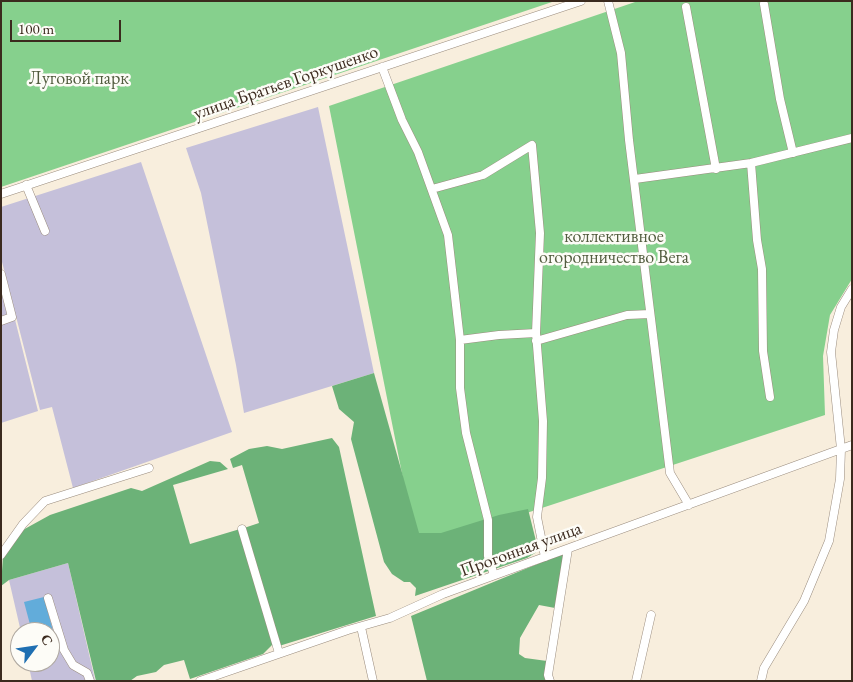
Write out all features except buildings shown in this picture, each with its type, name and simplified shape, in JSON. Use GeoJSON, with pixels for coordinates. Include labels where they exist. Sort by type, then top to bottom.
{"type":"FeatureCollection","features":[{"type":"Feature","properties":{"kind":"street","name":"улица Братьев Горкушенко"},"geometry":{"type":"LineString","coordinates":[[1,194],[581,1]]}},
{"type":"Feature","properties":{"kind":"street"},"geometry":{"type":"LineString","coordinates":[[608,1],[621,53],[629,140],[670,474],[689,505]]}},
{"type":"Feature","properties":{"kind":"street"},"geometry":{"type":"LineString","coordinates":[[764,4],[780,99],[793,153]]}},
{"type":"Feature","properties":{"kind":"street"},"geometry":{"type":"LineString","coordinates":[[686,7],[716,170]]}},
{"type":"Feature","properties":{"kind":"street"},"geometry":{"type":"LineString","coordinates":[[382,66],[432,189],[448,235],[460,340],[460,388],[466,433],[488,520],[488,556],[494,575]]}},
{"type":"Feature","properties":{"kind":"street"},"geometry":{"type":"LineString","coordinates":[[635,179],[752,164],[852,138]]}},
{"type":"Feature","properties":{"kind":"street"},"geometry":{"type":"LineString","coordinates":[[432,189],[482,175],[532,145],[540,233],[536,337],[543,420],[542,478],[537,517],[545,556]]}},
{"type":"Feature","properties":{"kind":"street"},"geometry":{"type":"LineString","coordinates":[[752,164],[757,240],[762,269],[763,351],[770,397]]}},
{"type":"Feature","properties":{"kind":"street"},"geometry":{"type":"LineString","coordinates":[[26,185],[45,230]]}},
{"type":"Feature","properties":{"kind":"street"},"geometry":{"type":"LineString","coordinates":[[1,274],[12,317],[1,321]]}},
{"type":"Feature","properties":{"kind":"street"},"geometry":{"type":"LineString","coordinates":[[760,681],[764,668],[804,601],[829,541],[840,479],[841,449],[831,352],[834,330],[841,307],[852,289]]}},
{"type":"Feature","properties":{"kind":"street"},"geometry":{"type":"LineString","coordinates":[[460,340],[499,334],[536,337],[627,315],[650,314]]}},
{"type":"Feature","properties":{"kind":"street","name":"Прогонная улица"},"geometry":{"type":"LineString","coordinates":[[200,681],[279,653],[390,618],[443,594],[852,445]]}},
{"type":"Feature","properties":{"kind":"street"},"geometry":{"type":"LineString","coordinates":[[1,555],[22,524],[45,502],[150,468]]}},
{"type":"Feature","properties":{"kind":"street"},"geometry":{"type":"LineString","coordinates":[[242,529],[279,653]]}},
{"type":"Feature","properties":{"kind":"street"},"geometry":{"type":"LineString","coordinates":[[550,681],[548,676],[568,549]]}},
{"type":"Feature","properties":{"kind":"street"},"geometry":{"type":"LineString","coordinates":[[48,598],[64,650],[73,665],[87,673],[90,681]]}},
{"type":"Feature","properties":{"kind":"street"},"geometry":{"type":"LineString","coordinates":[[636,681],[651,615]]}},
{"type":"Feature","properties":{"kind":"street"},"geometry":{"type":"LineString","coordinates":[[361,627],[373,681]]}},
{"type":"Feature","properties":{"kind":"shaded area"},"geometry":{"type":"Polygon","coordinates":[[[318,107],[374,373],[244,413],[201,193],[186,148],[318,107]]]}},
{"type":"Feature","properties":{"kind":"shaded area"},"geometry":{"type":"Polygon","coordinates":[[[141,162],[232,432],[73,488],[52,407],[40,410],[1,258],[1,207],[141,162]]]}},
{"type":"Feature","properties":{"kind":"shaded area"},"geometry":{"type":"Polygon","coordinates":[[[1,264],[38,411],[1,423],[1,264]]]}},
{"type":"Feature","properties":{"kind":"shaded area"},"geometry":{"type":"Polygon","coordinates":[[[68,563],[95,680],[32,681],[30,672],[60,672],[60,622],[19,622],[9,580],[68,563]]]}},
{"type":"Feature","properties":{"kind":"green space","name":"Луговой парк"},"geometry":{"type":"Polygon","coordinates":[[[1,1],[555,1],[1,187],[1,1]]]}},
{"type":"Feature","properties":{"kind":"green space","name":"коллективное огородничество Вега"},"geometry":{"type":"Polygon","coordinates":[[[638,1],[852,1],[852,279],[830,315],[823,356],[825,415],[417,549],[329,106],[638,1]]]}},
{"type":"Feature","properties":{"kind":"green space"},"geometry":{"type":"Polygon","coordinates":[[[374,373],[419,533],[441,533],[499,515],[528,509],[538,549],[535,553],[527,558],[415,596],[416,588],[410,582],[404,582],[392,574],[384,562],[351,439],[354,422],[339,409],[332,386],[374,373]]]}},
{"type":"Feature","properties":{"kind":"green space"},"geometry":{"type":"Polygon","coordinates":[[[332,438],[339,447],[376,616],[279,646],[244,528],[259,523],[242,465],[233,468],[230,459],[249,449],[267,446],[282,449],[332,438]]]}},
{"type":"Feature","properties":{"kind":"green space"},"geometry":{"type":"Polygon","coordinates":[[[210,461],[220,462],[228,469],[173,485],[190,544],[240,529],[272,638],[272,645],[263,654],[190,679],[184,660],[164,665],[156,672],[137,676],[130,681],[96,681],[68,563],[9,580],[1,586],[3,556],[21,531],[50,515],[131,488],[142,491],[210,461]]]}},
{"type":"Feature","properties":{"kind":"green space"},"geometry":{"type":"Polygon","coordinates":[[[564,553],[555,608],[539,605],[520,638],[519,654],[525,658],[547,661],[546,681],[427,681],[411,616],[564,553]]]}},
{"type":"Feature","properties":{"kind":"water"},"geometry":{"type":"Polygon","coordinates":[[[44,597],[51,622],[29,622],[24,602],[44,597]]]}}]}
